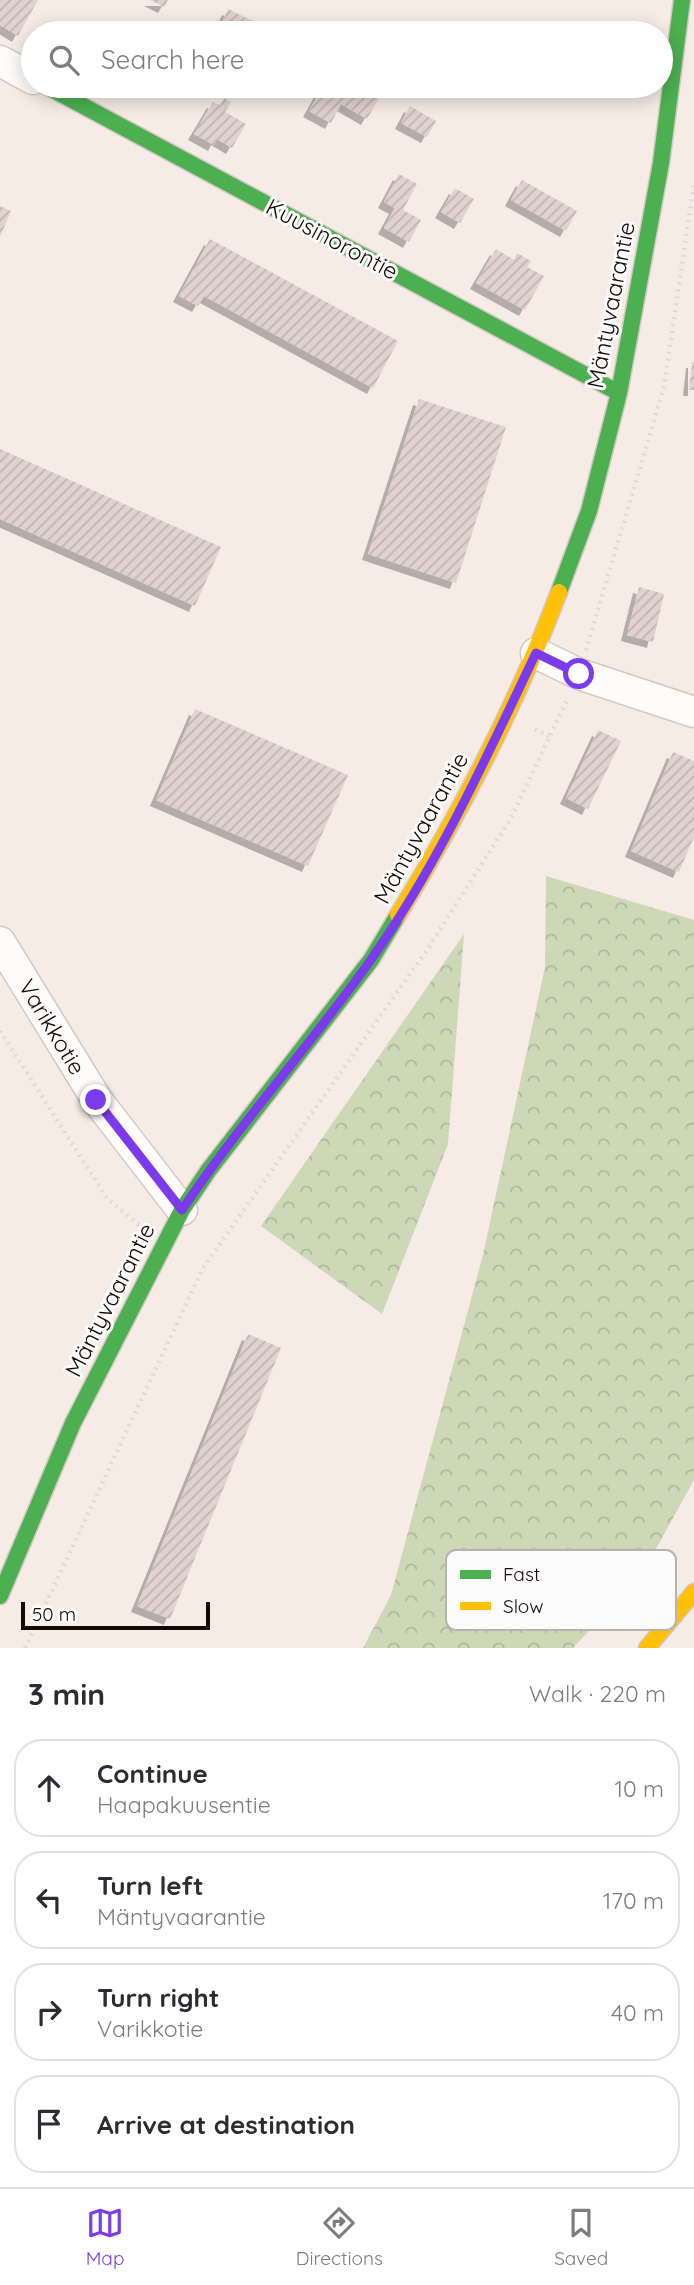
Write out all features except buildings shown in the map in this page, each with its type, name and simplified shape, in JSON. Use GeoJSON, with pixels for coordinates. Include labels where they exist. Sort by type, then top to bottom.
{"type":"FeatureCollection","features":[{"type":"Feature","properties":{"kind":"street","name":"Mäntyvaarantie"},"geometry":{"type":"LineString","coordinates":[[673,70],[682,0]]}},
{"type":"Feature","properties":{"kind":"street"},"geometry":{"type":"LineString","coordinates":[[0,61],[21,72]]}},
{"type":"Feature","properties":{"kind":"street","name":"Kuusinorontie"},"geometry":{"type":"LineString","coordinates":[[68,98],[619,393]]}},
{"type":"Feature","properties":{"kind":"street","name":"Mäntyvaarantie"},"geometry":{"type":"LineString","coordinates":[[0,1596],[73,1423],[182,1210],[208,1171],[371,960],[455,822],[536,653],[589,510],[619,393],[661,163],[669,98]]}},
{"type":"Feature","properties":{"kind":"street"},"geometry":{"type":"LineString","coordinates":[[536,653],[579,674],[694,712]]}},
{"type":"Feature","properties":{"kind":"street","name":"Varikkotie"},"geometry":{"type":"LineString","coordinates":[[0,942],[96,1100],[182,1210]]}},
{"type":"Feature","properties":{"kind":"street"},"geometry":{"type":"LineString","coordinates":[[676,1613],[694,1592]]}},
{"type":"Feature","properties":{"kind":"street"},"geometry":{"type":"LineString","coordinates":[[647,1648],[662,1630]]}},
{"type":"Feature","properties":{"kind":"path"},"geometry":{"type":"LineString","coordinates":[[0,1031],[107,1198],[163,1245],[203,1268]]}},
{"type":"Feature","properties":{"kind":"green space"},"geometry":{"type":"Polygon","coordinates":[[[546,876],[694,920],[694,1480],[655,1550],[446,1550],[446,1630],[590,1630],[573,1648],[363,1648],[391,1595],[483,1255],[545,967],[546,876]]]}},
{"type":"Feature","properties":{"kind":"green space"},"geometry":{"type":"Polygon","coordinates":[[[464,934],[448,1144],[382,1314],[261,1226],[464,934]]]}},
{"type":"Feature","properties":{"kind":"traffic: fast"},"geometry":{"type":"LineString","coordinates":[[673,70],[682,0]]}},
{"type":"Feature","properties":{"kind":"traffic: fast"},"geometry":{"type":"LineString","coordinates":[[68,98],[619,393]]}},
{"type":"Feature","properties":{"kind":"traffic: fast"},"geometry":{"type":"LineString","coordinates":[[559,592],[589,511],[619,393],[661,163],[669,98]]}},
{"type":"Feature","properties":{"kind":"traffic: fast"},"geometry":{"type":"LineString","coordinates":[[0,1596],[73,1423],[182,1210],[208,1171],[371,960],[398,915]]}},
{"type":"Feature","properties":{"kind":"traffic: slow"},"geometry":{"type":"LineString","coordinates":[[398,915],[486,758],[525,676],[559,592]]}},
{"type":"Feature","properties":{"kind":"traffic: slow"},"geometry":{"type":"LineString","coordinates":[[676,1613],[694,1592]]}},
{"type":"Feature","properties":{"kind":"traffic: slow"},"geometry":{"type":"LineString","coordinates":[[647,1648],[662,1630]]}},
{"type":"Feature","properties":{"kind":"route"},"geometry":{"type":"LineString","coordinates":[[96,1100],[182,1210],[208,1171],[371,960],[455,822],[536,653],[579,674]]}}]}
